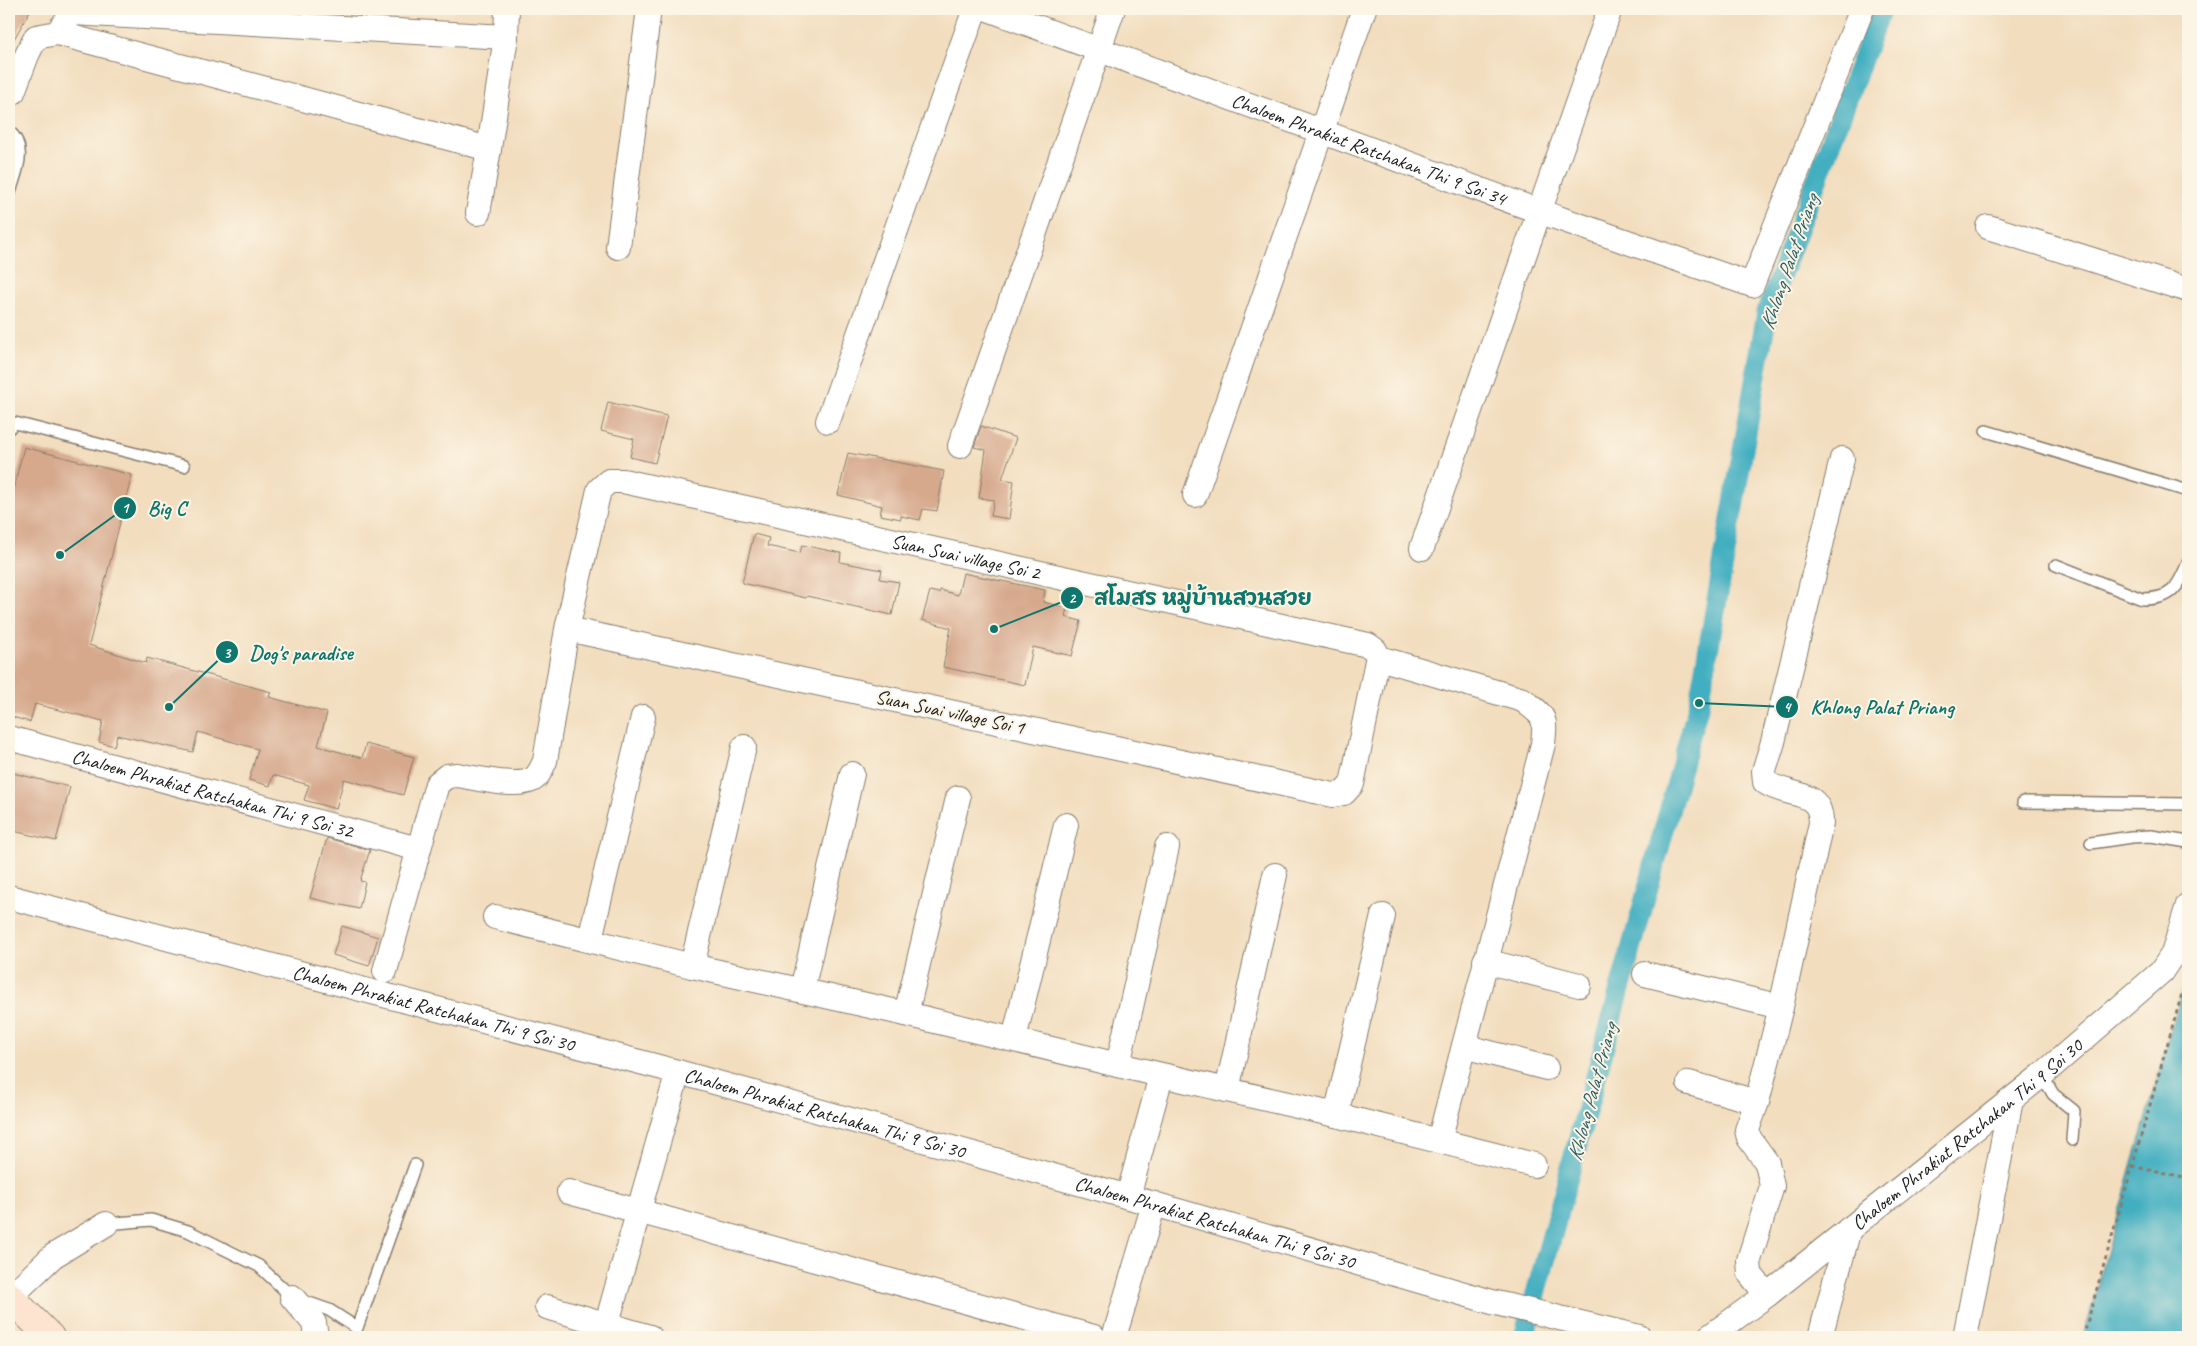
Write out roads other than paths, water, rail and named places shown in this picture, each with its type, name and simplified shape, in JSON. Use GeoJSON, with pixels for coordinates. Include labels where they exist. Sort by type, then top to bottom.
{"type":"FeatureCollection","features":[{"type":"Feature","properties":{"kind":"main road"},"geometry":{"type":"LineString","coordinates":[[9,1296],[50,1337]]}},
{"type":"Feature","properties":{"kind":"street"},"geometry":{"type":"LineString","coordinates":[[478,213],[506,36],[507,9]]}},
{"type":"Feature","properties":{"kind":"street"},"geometry":{"type":"LineString","coordinates":[[618,247],[649,9]]}},
{"type":"Feature","properties":{"kind":"street"},"geometry":{"type":"LineString","coordinates":[[828,421],[975,9]]}},
{"type":"Feature","properties":{"kind":"street","name":"Chaloem Phrakiat Ratchakan Thi 9 Soi 34"},"geometry":{"type":"LineString","coordinates":[[988,9],[1538,211],[1752,285],[1862,9]]}},
{"type":"Feature","properties":{"kind":"street"},"geometry":{"type":"LineString","coordinates":[[960,446],[1113,9]]}},
{"type":"Feature","properties":{"kind":"street"},"geometry":{"type":"LineString","coordinates":[[1195,495],[1364,9]]}},
{"type":"Feature","properties":{"kind":"street"},"geometry":{"type":"LineString","coordinates":[[1422,548],[1610,9]]}},
{"type":"Feature","properties":{"kind":"street"},"geometry":{"type":"LineString","coordinates":[[57,33],[72,11],[506,36]]}},
{"type":"Feature","properties":{"kind":"street"},"geometry":{"type":"LineString","coordinates":[[13,92],[36,36],[57,33],[489,149]]}},
{"type":"Feature","properties":{"kind":"street"},"geometry":{"type":"LineString","coordinates":[[1988,227],[2188,290]]}},
{"type":"Feature","properties":{"kind":"street"},"geometry":{"type":"LineString","coordinates":[[1767,1295],[1750,1274],[1749,1260],[1772,1186],[1767,1163],[1749,1138],[1747,1130],[1757,1102],[1781,1007],[1821,823],[1821,811],[1817,802],[1807,796],[1774,788],[1765,782],[1764,771],[1773,742],[1842,459]]}},
{"type":"Feature","properties":{"kind":"street","name":"Suan Suai village Soi 2"},"geometry":{"type":"LineString","coordinates":[[568,629],[599,490],[609,482],[622,481],[1368,645],[1375,650],[1378,656],[1377,662]]}},
{"type":"Feature","properties":{"kind":"street"},"geometry":{"type":"LineString","coordinates":[[385,971],[432,795],[442,779],[458,775],[521,782],[533,780],[540,773],[545,761],[568,629]]}},
{"type":"Feature","properties":{"kind":"street","name":"Suan Suai village Soi 1"},"geometry":{"type":"LineString","coordinates":[[568,629],[1333,795],[1344,793],[1352,784],[1377,662]]}},
{"type":"Feature","properties":{"kind":"street"},"geometry":{"type":"LineString","coordinates":[[1377,662],[1386,660],[1523,700],[1541,714],[1545,724],[1543,744],[1439,1141]]}},
{"type":"Feature","properties":{"kind":"street"},"geometry":{"type":"LineString","coordinates":[[590,940],[643,717]]}},
{"type":"Feature","properties":{"kind":"street","name":"Chaloem Phrakiat Ratchakan Thi 9 Soi 32"},"geometry":{"type":"LineString","coordinates":[[9,738],[418,849]]}},
{"type":"Feature","properties":{"kind":"street"},"geometry":{"type":"LineString","coordinates":[[692,966],[744,748]]}},
{"type":"Feature","properties":{"kind":"street"},"geometry":{"type":"LineString","coordinates":[[802,990],[852,774]]}},
{"type":"Feature","properties":{"kind":"street"},"geometry":{"type":"LineString","coordinates":[[906,1014],[958,798]]}},
{"type":"Feature","properties":{"kind":"street"},"geometry":{"type":"LineString","coordinates":[[1014,1039],[1066,825]]}},
{"type":"Feature","properties":{"kind":"street"},"geometry":{"type":"LineString","coordinates":[[1118,1065],[1167,847]]}},
{"type":"Feature","properties":{"kind":"street"},"geometry":{"type":"LineString","coordinates":[[1227,1090],[1275,875]]}},
{"type":"Feature","properties":{"kind":"street","name":"Chaloem Phrakiat Ratchakan Thi 9 Soi 30"},"geometry":{"type":"LineString","coordinates":[[9,897],[678,1072],[1154,1204],[1492,1302],[1626,1336]]}},
{"type":"Feature","properties":{"kind":"street","name":"Chaloem Phrakiat Ratchakan Thi 9 Soi 30"},"geometry":{"type":"LineString","coordinates":[[1709,1337],[1767,1295],[2042,1075],[2161,972],[2183,962],[2188,905]]}},
{"type":"Feature","properties":{"kind":"street"},"geometry":{"type":"LineString","coordinates":[[1336,1116],[1383,916]]}},
{"type":"Feature","properties":{"kind":"street"},"geometry":{"type":"LineString","coordinates":[[494,917],[692,966],[1014,1039],[1534,1165]]}},
{"type":"Feature","properties":{"kind":"street"},"geometry":{"type":"LineString","coordinates":[[1485,961],[1579,985]]}},
{"type":"Feature","properties":{"kind":"street"},"geometry":{"type":"LineString","coordinates":[[1646,974],[1781,1007]]}},
{"type":"Feature","properties":{"kind":"street"},"geometry":{"type":"LineString","coordinates":[[1464,1046],[1546,1068]]}},
{"type":"Feature","properties":{"kind":"street"},"geometry":{"type":"LineString","coordinates":[[605,1331],[678,1072]]}},
{"type":"Feature","properties":{"kind":"street"},"geometry":{"type":"LineString","coordinates":[[1128,1197],[1161,1076]]}},
{"type":"Feature","properties":{"kind":"street"},"geometry":{"type":"LineString","coordinates":[[1689,1083],[1757,1102]]}},
{"type":"Feature","properties":{"kind":"street"},"geometry":{"type":"LineString","coordinates":[[1965,1337],[2011,1100]]}},
{"type":"Feature","properties":{"kind":"street"},"geometry":{"type":"LineString","coordinates":[[569,1192],[1094,1337]]}},
{"type":"Feature","properties":{"kind":"street"},"geometry":{"type":"LineString","coordinates":[[1114,1337],[1154,1204]]}},
{"type":"Feature","properties":{"kind":"street"},"geometry":{"type":"LineString","coordinates":[[9,1296],[53,1256],[106,1224]]}},
{"type":"Feature","properties":{"kind":"street"},"geometry":{"type":"LineString","coordinates":[[1820,1337],[1849,1229]]}},
{"type":"Feature","properties":{"kind":"street"},"geometry":{"type":"LineString","coordinates":[[292,1297],[314,1323],[316,1337]]}},
{"type":"Feature","properties":{"kind":"street"},"geometry":{"type":"LineString","coordinates":[[547,1307],[605,1331],[650,1337]]}},
{"type":"Feature","properties":{"kind":"lane"},"geometry":{"type":"LineString","coordinates":[[9,131],[17,140],[20,152],[9,196]]}},
{"type":"Feature","properties":{"kind":"lane"},"geometry":{"type":"LineString","coordinates":[[9,428],[15,423],[184,466]]}},
{"type":"Feature","properties":{"kind":"lane"},"geometry":{"type":"LineString","coordinates":[[1986,431],[2188,491]]}},
{"type":"Feature","properties":{"kind":"lane"},"geometry":{"type":"LineString","coordinates":[[2056,565],[2142,599],[2155,599],[2165,596],[2179,585],[2188,563]]}},
{"type":"Feature","properties":{"kind":"lane"},"geometry":{"type":"LineString","coordinates":[[2023,802],[2188,804]]}},
{"type":"Feature","properties":{"kind":"lane"},"geometry":{"type":"LineString","coordinates":[[2091,843],[2150,836],[2188,842]]}},
{"type":"Feature","properties":{"kind":"lane"},"geometry":{"type":"LineString","coordinates":[[2042,1075],[2053,1094],[2074,1111],[2072,1140]]}},
{"type":"Feature","properties":{"kind":"lane"},"geometry":{"type":"LineString","coordinates":[[106,1224],[151,1220],[188,1231],[259,1266],[292,1297],[328,1310],[357,1328],[415,1165]]}},
{"type":"Feature","properties":{"kind":"water"},"geometry":{"type":"Polygon","coordinates":[[[2188,992],[2188,1337],[2083,1337],[2181,994],[2188,992]]]}},
{"type":"Feature","properties":{"kind":"waterway","name":"Khlong Palat Priang"},"geometry":{"type":"LineString","coordinates":[[1524,1337],[1699,703],[1767,312],[1881,9]]}},
{"type":"Feature","properties":{"kind":"place","name":"Big C"},"geometry":{"type":"Point","coordinates":[60,555]}},
{"type":"Feature","properties":{"kind":"place","name":"สโมสร หมู่บ้านสวนสวย"},"geometry":{"type":"Point","coordinates":[994,629]}},
{"type":"Feature","properties":{"kind":"place","name":"Khlong Palat Priang"},"geometry":{"type":"Point","coordinates":[1699,703]}},
{"type":"Feature","properties":{"kind":"place","name":"Dog's paradise"},"geometry":{"type":"Point","coordinates":[169,707]}}]}
